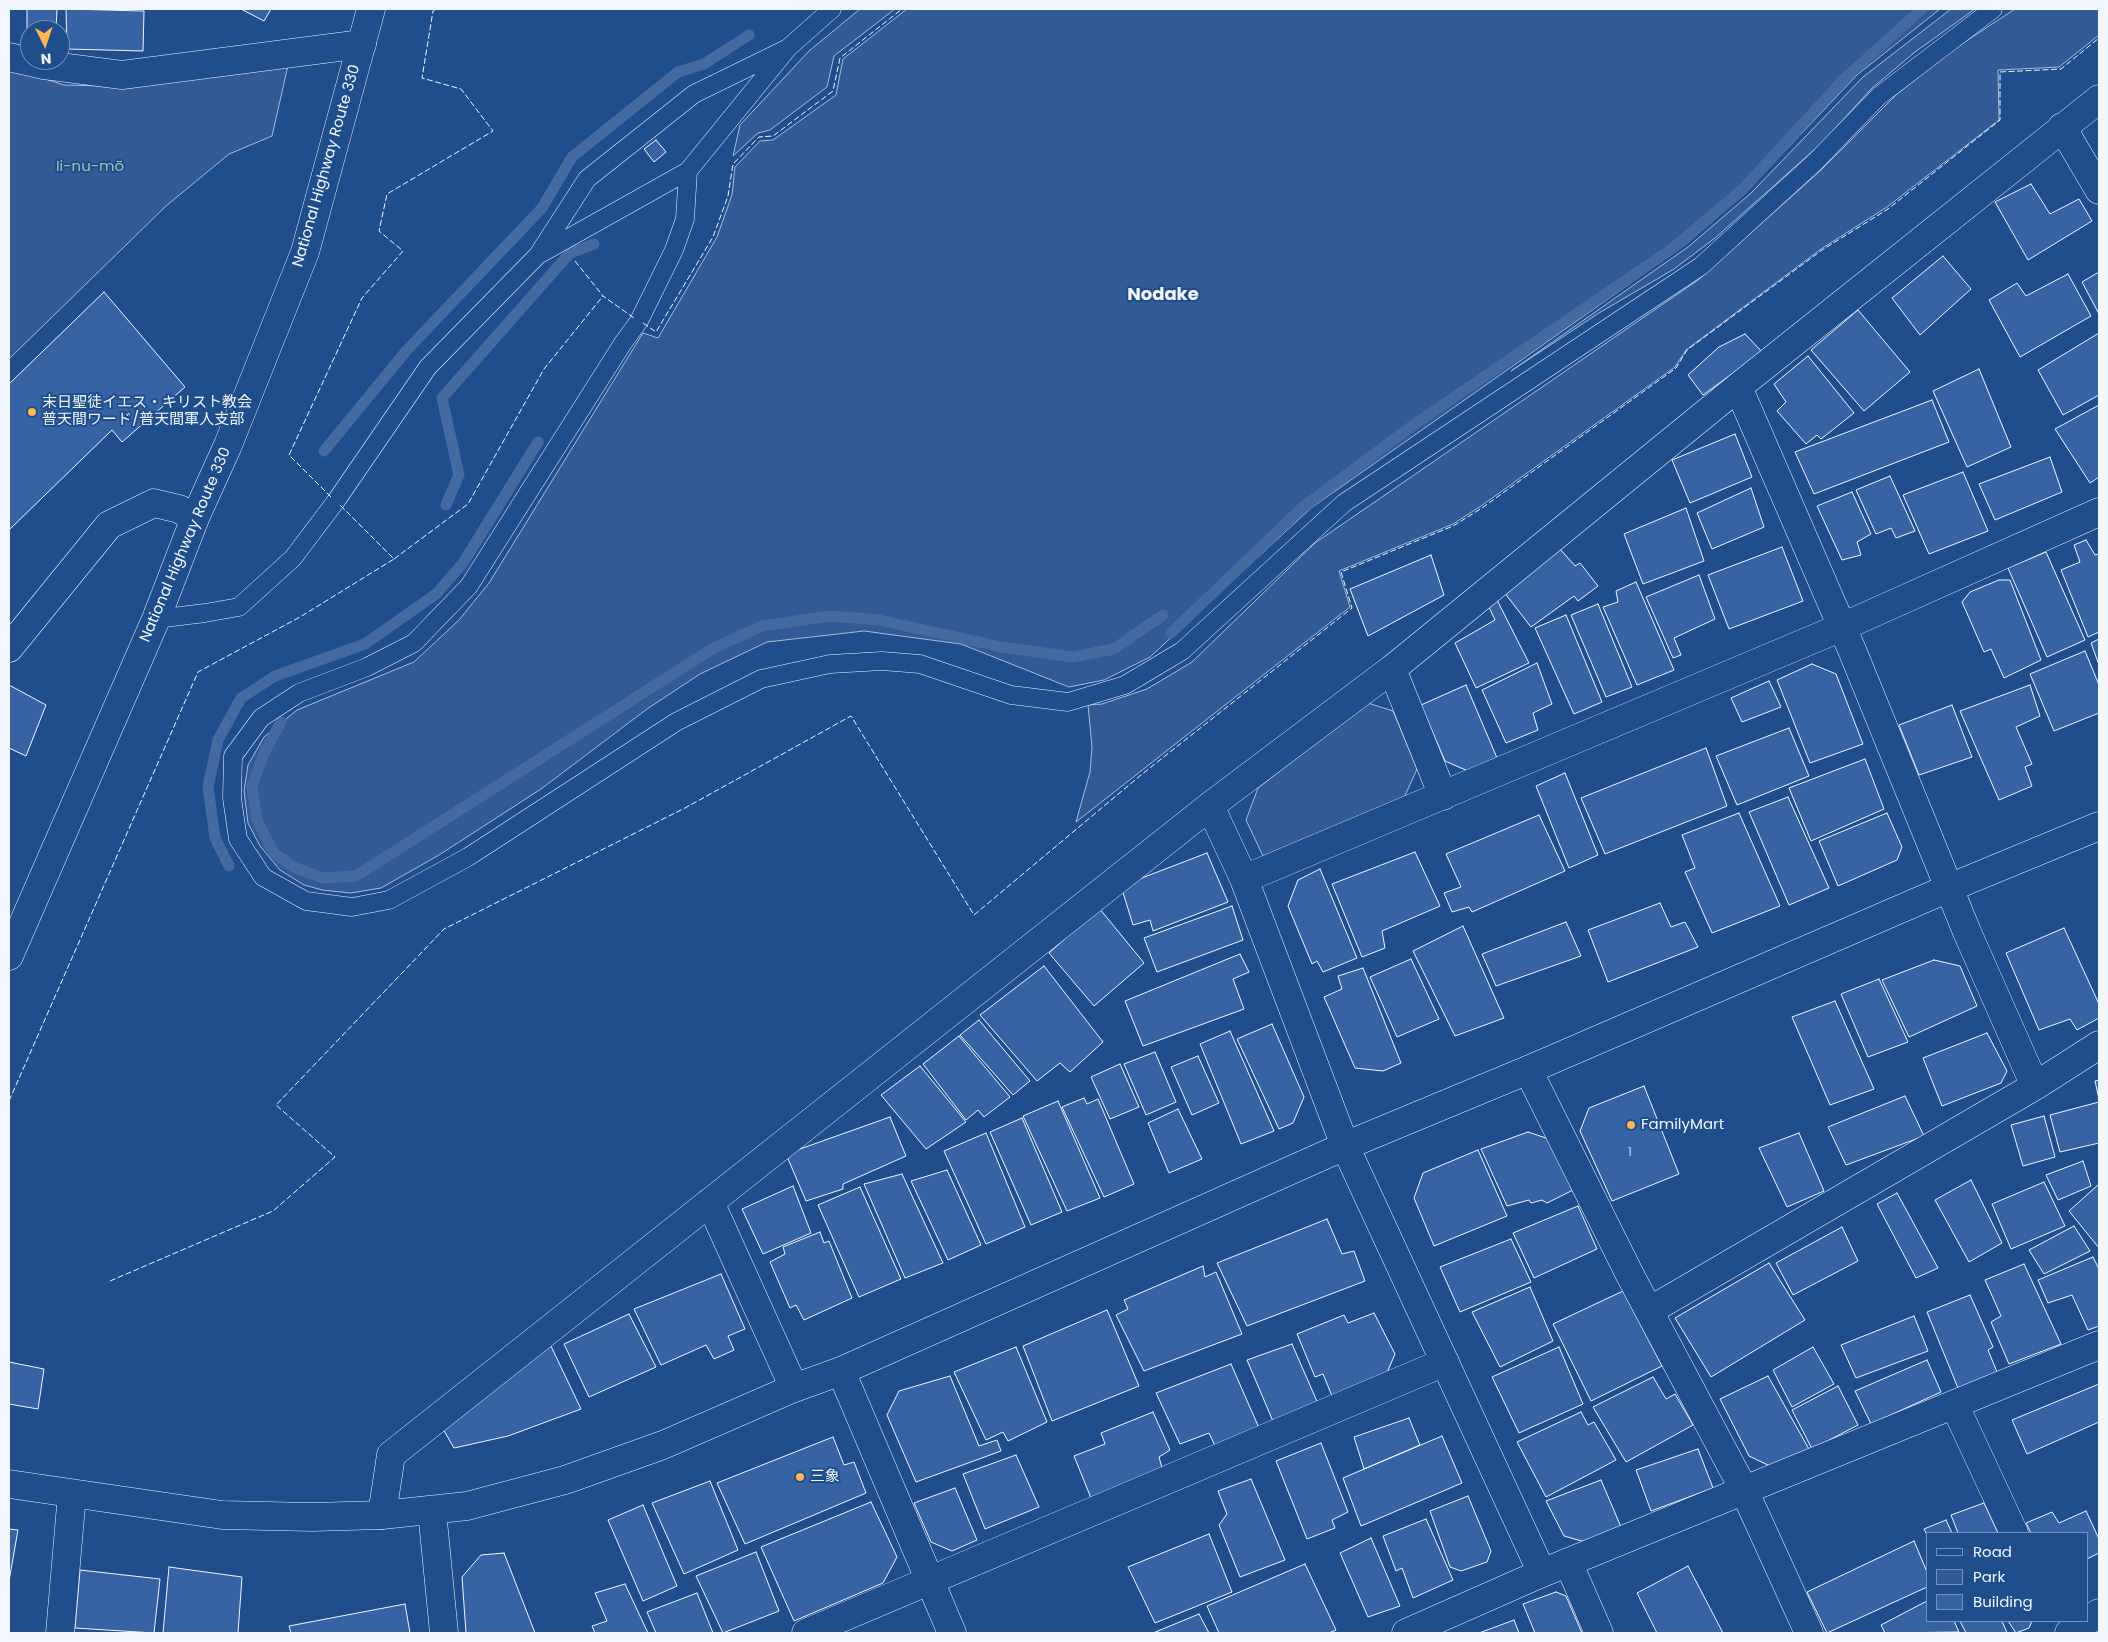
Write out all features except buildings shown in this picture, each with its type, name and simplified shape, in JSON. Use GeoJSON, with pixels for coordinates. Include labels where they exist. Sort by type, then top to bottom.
{"type":"FeatureCollection","features":[{"type":"Feature","properties":{"kind":"main road","name":"National Highway Route 330"},"geometry":{"type":"LineString","coordinates":[[9,956],[156,619],[195,518],[228,445],[305,252],[371,9]]}},
{"type":"Feature","properties":{"kind":"main road"},"geometry":{"type":"LineString","coordinates":[[9,57],[44,65],[122,75],[362,44]]}},
{"type":"Feature","properties":{"kind":"main road"},"geometry":{"type":"LineString","coordinates":[[382,1515],[391,1455],[1210,806],[1392,669],[1738,387],[2099,99]]}},
{"type":"Feature","properties":{"kind":"main road"},"geometry":{"type":"LineString","coordinates":[[2062,127],[2099,190]]}},
{"type":"Feature","properties":{"kind":"main road"},"geometry":{"type":"LineString","coordinates":[[1738,387],[1842,627],[1949,888],[2035,1086]]}},
{"type":"Feature","properties":{"kind":"main road"},"geometry":{"type":"LineString","coordinates":[[9,648],[109,525],[154,503],[179,509],[195,518]]}},
{"type":"Feature","properties":{"kind":"main road"},"geometry":{"type":"LineString","coordinates":[[1244,878],[1842,627],[2099,512]]}},
{"type":"Feature","properties":{"kind":"main road"},"geometry":{"type":"LineString","coordinates":[[1392,669],[1443,796]]}},
{"type":"Feature","properties":{"kind":"main road"},"geometry":{"type":"LineString","coordinates":[[1210,806],[1244,878],[1345,1146],[1542,1573]]}},
{"type":"Feature","properties":{"kind":"main road"},"geometry":{"type":"LineString","coordinates":[[9,1484],[222,1515],[312,1517],[382,1515],[467,1506],[565,1480],[664,1445],[794,1388],[840,1371],[1345,1146],[1528,1070],[1949,888],[2099,826]]}},
{"type":"Feature","properties":{"kind":"main road"},"geometry":{"type":"LineString","coordinates":[[1649,1311],[2035,1086],[2099,1044]]}},
{"type":"Feature","properties":{"kind":"main road"},"geometry":{"type":"LineString","coordinates":[[1528,1070],[1649,1311],[1744,1490],[1809,1633]]}},
{"type":"Feature","properties":{"kind":"main road"},"geometry":{"type":"LineString","coordinates":[[710,1202],[794,1388]]}},
{"type":"Feature","properties":{"kind":"main road"},"geometry":{"type":"LineString","coordinates":[[1406,1633],[1568,1562],[1955,1406],[2099,1345]]}},
{"type":"Feature","properties":{"kind":"main road"},"geometry":{"type":"LineString","coordinates":[[806,1633],[1445,1362]]}},
{"type":"Feature","properties":{"kind":"main road"},"geometry":{"type":"LineString","coordinates":[[840,1371],[952,1633]]}},
{"type":"Feature","properties":{"kind":"main road"},"geometry":{"type":"LineString","coordinates":[[1955,1406],[2014,1532]]}},
{"type":"Feature","properties":{"kind":"main road"},"geometry":{"type":"LineString","coordinates":[[60,1633],[72,1494]]}},
{"type":"Feature","properties":{"kind":"main road"},"geometry":{"type":"LineString","coordinates":[[432,1511],[444,1633]]}},
{"type":"Feature","properties":{"kind":"main road"},"geometry":{"type":"LineString","coordinates":[[1568,1562],[1599,1633]]}},
{"type":"Feature","properties":{"kind":"main road"},"geometry":{"type":"LineString","coordinates":[[2088,1620],[2099,1613]]}},
{"type":"Feature","properties":{"kind":"main road"},"geometry":{"type":"LineString","coordinates":[[2069,1633],[2086,1622]]}},
{"type":"Feature","properties":{"kind":"lane"},"geometry":{"type":"LineString","coordinates":[[538,255],[688,171],[788,48],[832,9]]}},
{"type":"Feature","properties":{"kind":"lane"},"geometry":{"type":"LineString","coordinates":[[688,171],[685,219],[674,250],[639,321],[623,343],[469,586],[414,643],[367,667],[300,693],[261,718],[233,756],[232,798],[238,839],[263,878],[306,901],[352,907],[389,900],[468,857],[676,722],[761,679],[830,664],[882,662],[920,664],[1011,695],[1068,702],[1126,685],[1182,651],[1344,503],[1701,266],[1815,162],[1878,96],[1993,9]]}},
{"type":"Feature","properties":{"kind":"lane"},"geometry":{"type":"LineString","coordinates":[[156,619],[205,613],[239,606],[293,558],[336,501],[428,367],[538,255],[587,179],[694,94],[788,48]]}},
{"type":"Feature","properties":{"kind":"green space"},"geometry":{"type":"Polygon","coordinates":[[[860,9],[895,9],[834,56],[827,87],[770,130],[758,133],[733,156],[740,125],[809,51],[860,9]]]}},
{"type":"Feature","properties":{"kind":"green space"},"geometry":{"type":"Polygon","coordinates":[[[907,9],[1940,9],[1857,75],[1745,193],[1686,244],[1311,508],[1150,657],[1104,680],[1069,687],[961,644],[864,631],[767,642],[700,674],[647,709],[541,789],[439,855],[381,888],[351,893],[322,890],[304,885],[280,870],[260,846],[248,823],[244,791],[248,765],[264,737],[297,710],[414,662],[459,620],[489,583],[643,333],[658,338],[717,237],[732,195],[735,167],[760,141],[773,140],[836,95],[843,59],[907,9]]]}},
{"type":"Feature","properties":{"kind":"green space"},"geometry":{"type":"Polygon","coordinates":[[[1951,9],[1975,9],[1915,52],[1871,89],[1823,142],[1715,238],[1674,269],[1599,313],[1511,371],[1688,247],[1750,194],[1863,77],[1951,9]]]}},
{"type":"Feature","properties":{"kind":"green space"},"geometry":{"type":"Polygon","coordinates":[[[2015,9],[2099,9],[2099,35],[2059,67],[1998,70],[1999,120],[1887,207],[1821,249],[1686,350],[1675,367],[1481,506],[1453,524],[1339,571],[1350,607],[1076,822],[1090,772],[1092,747],[1088,705],[1102,704],[1147,689],[1192,662],[1315,543],[1698,280],[1820,171],[1897,94],[1957,47],[2015,9]]]}},
{"type":"Feature","properties":{"kind":"green space","name":"Ii-nu-mō"},"geometry":{"type":"Polygon","coordinates":[[[289,61],[272,136],[229,154],[166,206],[9,359],[9,67],[64,85],[105,86],[289,61]]]}},
{"type":"Feature","properties":{"kind":"green space"},"geometry":{"type":"Polygon","coordinates":[[[1368,703],[1393,711],[1417,769],[1403,800],[1263,856],[1246,820],[1258,788],[1368,703]]]}},
{"type":"Feature","properties":{"kind":"waterway"},"geometry":{"type":"LineString","coordinates":[[1171,633],[1302,508],[1412,426],[1673,248],[1743,189],[1844,79],[1922,9]]}},
{"type":"Feature","properties":{"kind":"waterway"},"geometry":{"type":"LineString","coordinates":[[324,451],[407,350],[542,208],[572,157],[678,72],[704,64],[749,35]]}},
{"type":"Feature","properties":{"kind":"waterway"},"geometry":{"type":"LineString","coordinates":[[446,505],[459,475],[442,398],[570,253],[594,244]]}},
{"type":"Feature","properties":{"kind":"waterway"},"geometry":{"type":"LineString","coordinates":[[229,866],[215,838],[208,787],[218,740],[241,698],[275,676],[365,644],[436,594],[463,563],[538,442]]}},
{"type":"Feature","properties":{"kind":"waterway"},"geometry":{"type":"LineString","coordinates":[[281,722],[264,753],[252,786],[257,820],[274,853],[295,868],[324,878],[356,876],[712,649],[762,626],[830,616],[879,620],[1001,647],[1073,657],[1114,649],[1163,615]]}},
{"type":"Feature","properties":{"kind":"fence"},"geometry":{"type":"LineString","coordinates":[[331,497],[289,455],[362,298],[403,251],[379,231],[387,194],[493,131],[461,89],[422,78],[433,11],[436,9]]}},
{"type":"Feature","properties":{"kind":"fence"},"geometry":{"type":"LineString","coordinates":[[643,323],[656,332],[713,237],[728,196],[733,164],[759,137],[773,136],[833,91],[840,58],[902,9]]}},
{"type":"Feature","properties":{"kind":"fence"},"geometry":{"type":"LineString","coordinates":[[110,1281],[273,1211],[335,1157],[276,1105],[444,929],[685,808],[851,716],[974,915],[1141,775],[1352,608],[1341,572],[1453,526],[1482,508],[1676,368],[1687,350],[1822,250],[1888,209],[2000,120],[2000,72],[2061,69],[2099,38]]}},
{"type":"Feature","properties":{"kind":"fence"},"geometry":{"type":"LineString","coordinates":[[575,261],[603,296],[634,318]]}},
{"type":"Feature","properties":{"kind":"fence"},"geometry":{"type":"LineString","coordinates":[[394,559],[468,504],[544,369],[603,296]]}},
{"type":"Feature","properties":{"kind":"fence"},"geometry":{"type":"LineString","coordinates":[[9,1101],[198,672],[300,617],[394,559],[340,505]]}},
{"type":"Feature","properties":{"kind":"place","name":"末日聖徒イエス・キリスト教会 普天間ワード/普天間軍人支部"},"geometry":{"type":"Point","coordinates":[32,412]}},
{"type":"Feature","properties":{"kind":"place","name":"FamilyMart"},"geometry":{"type":"Point","coordinates":[1631,1125]}},
{"type":"Feature","properties":{"kind":"place","name":"三象"},"geometry":{"type":"Point","coordinates":[800,1477]}},
{"type":"Feature","properties":{"kind":"district","name":"Nodake"},"geometry":{"type":"Point","coordinates":[1163,295]}}]}
